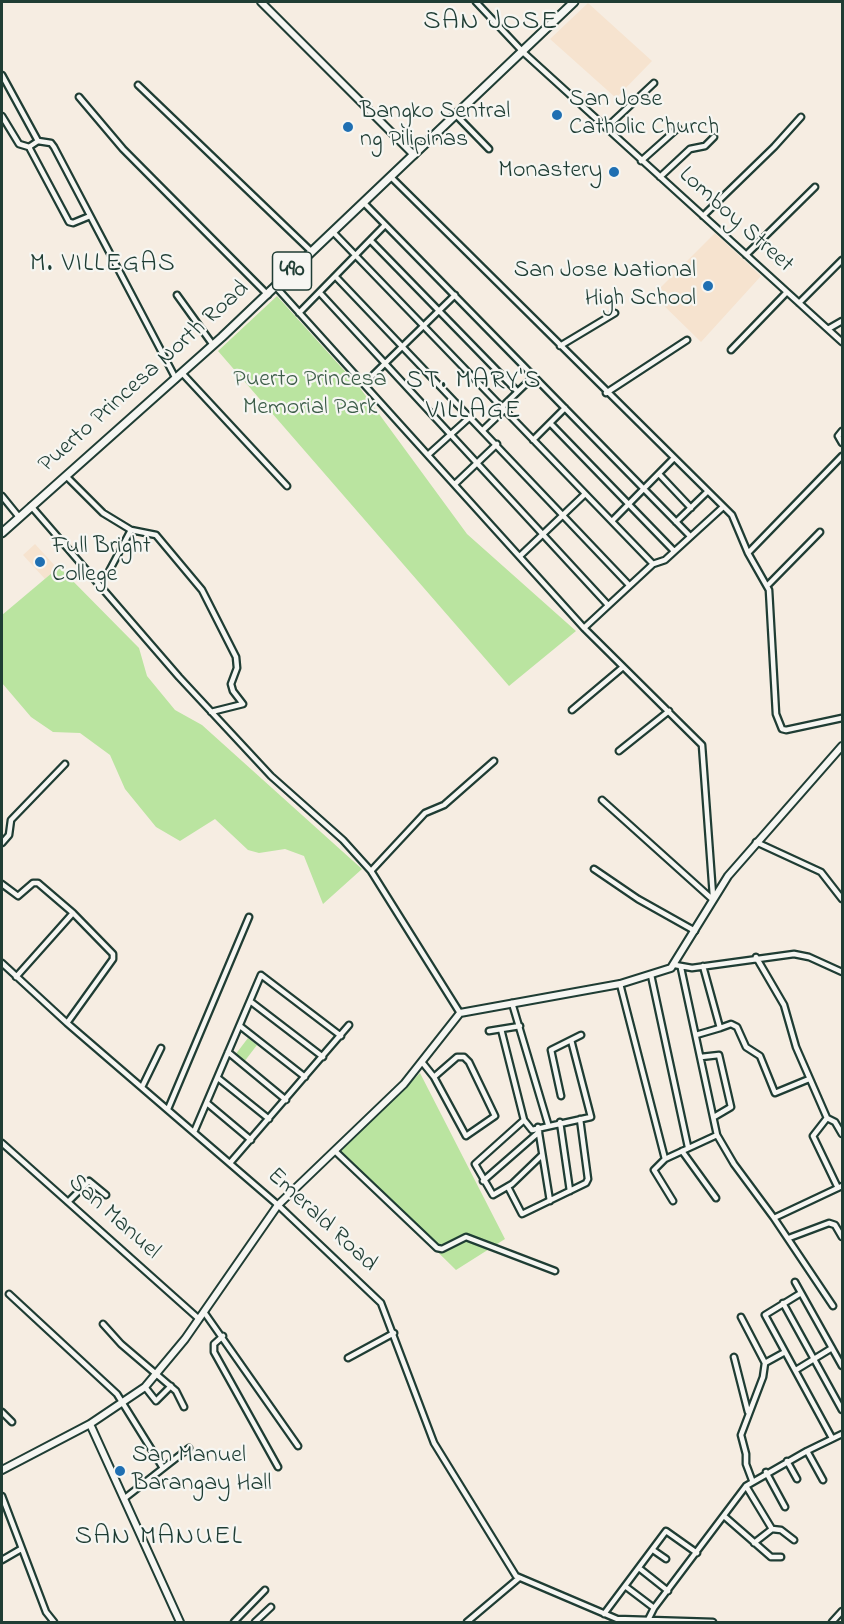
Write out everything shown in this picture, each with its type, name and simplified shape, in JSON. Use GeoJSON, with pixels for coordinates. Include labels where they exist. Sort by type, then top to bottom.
{"type":"FeatureCollection","features":[{"type":"Feature","properties":{"kind":"main road","name":"Puerto Princesa North Road"},"geometry":{"type":"LineString","coordinates":[[2,533],[268,295],[574,2]]}},
{"type":"Feature","properties":{"kind":"street"},"geometry":{"type":"LineString","coordinates":[[263,2],[414,155]]}},
{"type":"Feature","properties":{"kind":"street","name":"Lomboy Street"},"geometry":{"type":"LineString","coordinates":[[476,2],[523,52],[843,342]]}},
{"type":"Feature","properties":{"kind":"street"},"geometry":{"type":"LineString","coordinates":[[2,75],[38,141],[53,145],[176,379]]}},
{"type":"Feature","properties":{"kind":"street"},"geometry":{"type":"LineString","coordinates":[[606,128],[654,83]]}},
{"type":"Feature","properties":{"kind":"street"},"geometry":{"type":"LineString","coordinates":[[138,85],[312,252]]}},
{"type":"Feature","properties":{"kind":"street"},"geometry":{"type":"LineString","coordinates":[[79,97],[123,149],[268,295]]}},
{"type":"Feature","properties":{"kind":"street"},"geometry":{"type":"LineString","coordinates":[[456,115],[489,149]]}},
{"type":"Feature","properties":{"kind":"street"},"geometry":{"type":"LineString","coordinates":[[2,116],[16,142],[29,147],[69,222],[73,223],[90,216]]}},
{"type":"Feature","properties":{"kind":"street"},"geometry":{"type":"LineString","coordinates":[[702,216],[801,117]]}},
{"type":"Feature","properties":{"kind":"street"},"geometry":{"type":"LineString","coordinates":[[642,161],[678,128]]}},
{"type":"Feature","properties":{"kind":"street"},"geometry":{"type":"LineString","coordinates":[[660,177],[690,149],[705,146],[714,137]]}},
{"type":"Feature","properties":{"kind":"street"},"geometry":{"type":"LineString","coordinates":[[29,147],[38,141]]}},
{"type":"Feature","properties":{"kind":"street"},"geometry":{"type":"LineString","coordinates":[[391,177],[479,261],[606,393],[734,519],[748,553],[767,586],[779,725],[786,730],[843,718]]}},
{"type":"Feature","properties":{"kind":"street"},"geometry":{"type":"LineString","coordinates":[[746,255],[815,187]]}},
{"type":"Feature","properties":{"kind":"street"},"geometry":{"type":"LineString","coordinates":[[364,202],[690,536]]}},
{"type":"Feature","properties":{"kind":"street"},"geometry":{"type":"LineString","coordinates":[[299,313],[385,225]]}},
{"type":"Feature","properties":{"kind":"street"},"geometry":{"type":"LineString","coordinates":[[333,232],[653,564]]}},
{"type":"Feature","properties":{"kind":"street"},"geometry":{"type":"LineString","coordinates":[[371,241],[517,392]]}},
{"type":"Feature","properties":{"kind":"street"},"geometry":{"type":"LineString","coordinates":[[799,303],[843,260]]}},
{"type":"Feature","properties":{"kind":"street"},"geometry":{"type":"LineString","coordinates":[[336,277],[564,514],[629,585]]}},
{"type":"Feature","properties":{"kind":"street"},"geometry":{"type":"LineString","coordinates":[[276,287],[584,627],[696,738],[705,755],[712,897]]}},
{"type":"Feature","properties":{"kind":"street"},"geometry":{"type":"LineString","coordinates":[[731,350],[787,292]]}},
{"type":"Feature","properties":{"kind":"street"},"geometry":{"type":"LineString","coordinates":[[320,293],[608,605]]}},
{"type":"Feature","properties":{"kind":"street"},"geometry":{"type":"LineString","coordinates":[[177,295],[213,345]]}},
{"type":"Feature","properties":{"kind":"street"},"geometry":{"type":"LineString","coordinates":[[364,384],[455,295]]}},
{"type":"Feature","properties":{"kind":"street"},"geometry":{"type":"LineString","coordinates":[[560,346],[615,313]]}},
{"type":"Feature","properties":{"kind":"street"},"geometry":{"type":"LineString","coordinates":[[828,329],[843,321]]}},
{"type":"Feature","properties":{"kind":"street"},"geometry":{"type":"LineString","coordinates":[[606,393],[687,340]]}},
{"type":"Feature","properties":{"kind":"street"},"geometry":{"type":"LineString","coordinates":[[182,373],[287,486]]}},
{"type":"Feature","properties":{"kind":"street"},"geometry":{"type":"LineString","coordinates":[[483,430],[534,376]]}},
{"type":"Feature","properties":{"kind":"street"},"geometry":{"type":"LineString","coordinates":[[533,440],[565,408]]}},
{"type":"Feature","properties":{"kind":"street"},"geometry":{"type":"LineString","coordinates":[[429,454],[471,417]]}},
{"type":"Feature","properties":{"kind":"street"},"geometry":{"type":"LineString","coordinates":[[550,423],[674,551]]}},
{"type":"Feature","properties":{"kind":"street"},"geometry":{"type":"LineString","coordinates":[[843,431],[838,436],[843,443]]}},
{"type":"Feature","properties":{"kind":"street"},"geometry":{"type":"LineString","coordinates":[[455,484],[496,444]]}},
{"type":"Feature","properties":{"kind":"street"},"geometry":{"type":"LineString","coordinates":[[748,553],[843,456]]}},
{"type":"Feature","properties":{"kind":"street"},"geometry":{"type":"LineString","coordinates":[[612,521],[674,458]]}},
{"type":"Feature","properties":{"kind":"street"},"geometry":{"type":"LineString","coordinates":[[658,474],[691,508]]}},
{"type":"Feature","properties":{"kind":"street"},"geometry":{"type":"LineString","coordinates":[[66,476],[92,505],[131,530],[156,535],[192,576],[216,615],[236,657],[237,668],[231,684],[233,691],[243,704],[211,712]]}},
{"type":"Feature","properties":{"kind":"street"},"geometry":{"type":"LineString","coordinates":[[676,522],[707,492]]}},
{"type":"Feature","properties":{"kind":"street"},"geometry":{"type":"LineString","coordinates":[[520,556],[585,494]]}},
{"type":"Feature","properties":{"kind":"street"},"geometry":{"type":"LineString","coordinates":[[2,496],[19,517]]}},
{"type":"Feature","properties":{"kind":"street"},"geometry":{"type":"LineString","coordinates":[[31,506],[211,712],[272,776],[343,840],[371,871],[460,1013]]}},
{"type":"Feature","properties":{"kind":"street"},"geometry":{"type":"LineString","coordinates":[[584,627],[653,564],[665,560],[723,507]]}},
{"type":"Feature","properties":{"kind":"street"},"geometry":{"type":"LineString","coordinates":[[91,576],[100,578],[107,575],[131,530]]}},
{"type":"Feature","properties":{"kind":"street"},"geometry":{"type":"LineString","coordinates":[[767,586],[820,532]]}},
{"type":"Feature","properties":{"kind":"street"},"geometry":{"type":"LineString","coordinates":[[572,710],[623,667]]}},
{"type":"Feature","properties":{"kind":"street"},"geometry":{"type":"LineString","coordinates":[[619,751],[669,711]]}},
{"type":"Feature","properties":{"kind":"street"},"geometry":{"type":"LineString","coordinates":[[833,1306],[789,1238],[734,1164],[717,1135],[696,1035],[678,966],[712,897],[756,842],[843,746]]}},
{"type":"Feature","properties":{"kind":"street"},"geometry":{"type":"LineString","coordinates":[[371,871],[419,818],[444,804],[494,761]]}},
{"type":"Feature","properties":{"kind":"street"},"geometry":{"type":"LineString","coordinates":[[2,843],[9,835],[11,820],[65,764]]}},
{"type":"Feature","properties":{"kind":"street"},"geometry":{"type":"LineString","coordinates":[[602,800],[712,897]]}},
{"type":"Feature","properties":{"kind":"street"},"geometry":{"type":"LineString","coordinates":[[756,842],[821,872],[843,899]]}},
{"type":"Feature","properties":{"kind":"street"},"geometry":{"type":"LineString","coordinates":[[594,869],[638,899],[694,931]]}},
{"type":"Feature","properties":{"kind":"street"},"geometry":{"type":"LineString","coordinates":[[2,884],[18,896],[31,884],[38,883],[73,913],[114,957],[67,1023]]}},
{"type":"Feature","properties":{"kind":"street"},"geometry":{"type":"LineString","coordinates":[[16,977],[73,913]]}},
{"type":"Feature","properties":{"kind":"street"},"geometry":{"type":"LineString","coordinates":[[168,1109],[249,917]]}},
{"type":"Feature","properties":{"kind":"street"},"geometry":{"type":"LineString","coordinates":[[2,1470],[90,1424],[145,1387],[199,1319],[279,1205],[404,1084],[445,1028],[460,1013],[620,984],[678,966],[703,966],[756,957],[794,954],[809,957],[843,972]]}},
{"type":"Feature","properties":{"kind":"street"},"geometry":{"type":"LineString","coordinates":[[756,957],[784,1005],[809,1079],[827,1118],[835,1122],[843,1134]]}},
{"type":"Feature","properties":{"kind":"street","name":"Emerald Road"},"geometry":{"type":"LineString","coordinates":[[2,963],[67,1023],[279,1205],[381,1303],[394,1333],[426,1426],[437,1449],[519,1578]]}},
{"type":"Feature","properties":{"kind":"street"},"geometry":{"type":"LineString","coordinates":[[703,966],[720,1028]]}},
{"type":"Feature","properties":{"kind":"street"},"geometry":{"type":"LineString","coordinates":[[194,1132],[250,1000],[263,975],[341,1036]]}},
{"type":"Feature","properties":{"kind":"street"},"geometry":{"type":"LineString","coordinates":[[651,975],[688,1147]]}},
{"type":"Feature","properties":{"kind":"street"},"geometry":{"type":"LineString","coordinates":[[620,984],[665,1158]]}},
{"type":"Feature","properties":{"kind":"street"},"geometry":{"type":"LineString","coordinates":[[250,1000],[323,1057]]}},
{"type":"Feature","properties":{"kind":"street"},"geometry":{"type":"LineString","coordinates":[[512,1003],[548,1124]]}},
{"type":"Feature","properties":{"kind":"street"},"geometry":{"type":"LineString","coordinates":[[696,1035],[731,1024],[737,1027],[746,1047],[758,1053],[761,1058],[775,1093],[809,1079]]}},
{"type":"Feature","properties":{"kind":"street"},"geometry":{"type":"LineString","coordinates":[[230,1163],[349,1025]]}},
{"type":"Feature","properties":{"kind":"street"},"geometry":{"type":"LineString","coordinates":[[240,1026],[305,1077]]}},
{"type":"Feature","properties":{"kind":"street"},"geometry":{"type":"LineString","coordinates":[[489,1031],[520,1026]]}},
{"type":"Feature","properties":{"kind":"street"},"geometry":{"type":"LineString","coordinates":[[501,1029],[524,1120],[531,1130],[538,1130]]}},
{"type":"Feature","properties":{"kind":"street"},"geometry":{"type":"LineString","coordinates":[[561,1096],[550,1050],[581,1035]]}},
{"type":"Feature","properties":{"kind":"street"},"geometry":{"type":"LineString","coordinates":[[483,1181],[538,1130],[548,1124],[591,1116],[592,1112],[571,1040]]}},
{"type":"Feature","properties":{"kind":"street"},"geometry":{"type":"LineString","coordinates":[[142,1087],[161,1048]]}},
{"type":"Feature","properties":{"kind":"street"},"geometry":{"type":"LineString","coordinates":[[228,1052],[286,1100]]}},
{"type":"Feature","properties":{"kind":"street"},"geometry":{"type":"LineString","coordinates":[[701,1057],[719,1055],[731,1107],[714,1117]]}},
{"type":"Feature","properties":{"kind":"street"},"geometry":{"type":"LineString","coordinates":[[422,1062],[434,1077],[466,1136],[495,1116],[469,1062],[464,1057],[458,1057],[434,1077]]}},
{"type":"Feature","properties":{"kind":"street"},"geometry":{"type":"LineString","coordinates":[[218,1078],[269,1119]]}},
{"type":"Feature","properties":{"kind":"street"},"geometry":{"type":"LineString","coordinates":[[207,1103],[251,1140]]}},
{"type":"Feature","properties":{"kind":"street"},"geometry":{"type":"LineString","coordinates":[[774,1218],[840,1187],[813,1136],[827,1118]]}},
{"type":"Feature","properties":{"kind":"street"},"geometry":{"type":"LineString","coordinates":[[508,1187],[522,1214],[570,1191],[588,1179],[580,1119]]}},
{"type":"Feature","properties":{"kind":"street"},"geometry":{"type":"LineString","coordinates":[[524,1120],[475,1162],[483,1181],[492,1195],[508,1187],[542,1155]]}},
{"type":"Feature","properties":{"kind":"street"},"geometry":{"type":"LineString","coordinates":[[560,1122],[570,1191]]}},
{"type":"Feature","properties":{"kind":"street"},"geometry":{"type":"LineString","coordinates":[[538,1130],[550,1201]]}},
{"type":"Feature","properties":{"kind":"street"},"geometry":{"type":"LineString","coordinates":[[673,1201],[653,1172],[665,1158],[717,1135]]}},
{"type":"Feature","properties":{"kind":"street","name":"San Manuel"},"geometry":{"type":"LineString","coordinates":[[2,1143],[199,1319]]}},
{"type":"Feature","properties":{"kind":"street"},"geometry":{"type":"LineString","coordinates":[[335,1151],[436,1248],[442,1249],[466,1237],[555,1271]]}},
{"type":"Feature","properties":{"kind":"street"},"geometry":{"type":"LineString","coordinates":[[682,1151],[716,1198]]}},
{"type":"Feature","properties":{"kind":"street"},"geometry":{"type":"LineString","coordinates":[[68,1202],[89,1181],[106,1195]]}},
{"type":"Feature","properties":{"kind":"street"},"geometry":{"type":"LineString","coordinates":[[789,1238],[829,1223],[835,1225],[843,1237]]}},
{"type":"Feature","properties":{"kind":"street"},"geometry":{"type":"LineString","coordinates":[[795,1282],[843,1366]]}},
{"type":"Feature","properties":{"kind":"street"},"geometry":{"type":"LineString","coordinates":[[801,1293],[765,1314],[832,1438]]}},
{"type":"Feature","properties":{"kind":"street"},"geometry":{"type":"LineString","coordinates":[[9,1294],[113,1390],[163,1468]]}},
{"type":"Feature","properties":{"kind":"street"},"geometry":{"type":"LineString","coordinates":[[783,1303],[843,1410]]}},
{"type":"Feature","properties":{"kind":"street"},"geometry":{"type":"LineString","coordinates":[[204,1312],[298,1446]]}},
{"type":"Feature","properties":{"kind":"street"},"geometry":{"type":"LineString","coordinates":[[741,1317],[765,1363]]}},
{"type":"Feature","properties":{"kind":"street"},"geometry":{"type":"LineString","coordinates":[[103,1323],[121,1344],[171,1386],[184,1407]]}},
{"type":"Feature","properties":{"kind":"street"},"geometry":{"type":"LineString","coordinates":[[348,1358],[394,1333]]}},
{"type":"Feature","properties":{"kind":"street"},"geometry":{"type":"LineString","coordinates":[[223,1336],[214,1344],[214,1352],[278,1467]]}},
{"type":"Feature","properties":{"kind":"street"},"geometry":{"type":"LineString","coordinates":[[796,1370],[832,1348]]}},
{"type":"Feature","properties":{"kind":"street"},"geometry":{"type":"LineString","coordinates":[[752,1480],[741,1439],[742,1426],[749,1414],[765,1363],[785,1352]]}},
{"type":"Feature","properties":{"kind":"street"},"geometry":{"type":"LineString","coordinates":[[734,1357],[749,1414]]}},
{"type":"Feature","properties":{"kind":"street"},"geometry":{"type":"LineString","coordinates":[[145,1387],[156,1401],[171,1386]]}},
{"type":"Feature","properties":{"kind":"street"},"geometry":{"type":"LineString","coordinates":[[2,1412],[12,1422]]}},
{"type":"Feature","properties":{"kind":"street"},"geometry":{"type":"LineString","coordinates":[[90,1424],[180,1623]]}},
{"type":"Feature","properties":{"kind":"street"},"geometry":{"type":"LineString","coordinates":[[647,1621],[654,1608],[752,1480],[807,1450],[843,1434]]}},
{"type":"Feature","properties":{"kind":"street"},"geometry":{"type":"LineString","coordinates":[[125,1498],[189,1448]]}},
{"type":"Feature","properties":{"kind":"street"},"geometry":{"type":"LineString","coordinates":[[807,1450],[823,1480]]}},
{"type":"Feature","properties":{"kind":"street"},"geometry":{"type":"LineString","coordinates":[[787,1461],[797,1479]]}},
{"type":"Feature","properties":{"kind":"street"},"geometry":{"type":"LineString","coordinates":[[766,1472],[785,1508]]}},
{"type":"Feature","properties":{"kind":"street"},"geometry":{"type":"LineString","coordinates":[[746,1486],[772,1529]]}},
{"type":"Feature","properties":{"kind":"street"},"geometry":{"type":"LineString","coordinates":[[2,1496],[46,1612],[54,1623]]}},
{"type":"Feature","properties":{"kind":"street"},"geometry":{"type":"LineString","coordinates":[[724,1516],[772,1558],[781,1557]]}},
{"type":"Feature","properties":{"kind":"street"},"geometry":{"type":"LineString","coordinates":[[754,1543],[772,1529],[781,1530],[794,1540]]}},
{"type":"Feature","properties":{"kind":"street"},"geometry":{"type":"LineString","coordinates":[[604,1614],[668,1531],[697,1553]]}},
{"type":"Feature","properties":{"kind":"street"},"geometry":{"type":"LineString","coordinates":[[2,1560],[21,1549]]}},
{"type":"Feature","properties":{"kind":"street"},"geometry":{"type":"LineString","coordinates":[[654,1550],[666,1559]]}},
{"type":"Feature","properties":{"kind":"street"},"geometry":{"type":"LineString","coordinates":[[639,1568],[668,1591]]}},
{"type":"Feature","properties":{"kind":"street"},"geometry":{"type":"LineString","coordinates":[[466,1623],[519,1578],[612,1617],[647,1621],[713,1623]]}},
{"type":"Feature","properties":{"kind":"street"},"geometry":{"type":"LineString","coordinates":[[625,1586],[654,1608]]}},
{"type":"Feature","properties":{"kind":"street"},"geometry":{"type":"LineString","coordinates":[[234,1623],[265,1590]]}},
{"type":"Feature","properties":{"kind":"street"},"geometry":{"type":"LineString","coordinates":[[255,1623],[271,1607]]}},
{"type":"Feature","properties":{"kind":"street"},"geometry":{"type":"LineString","coordinates":[[832,1623],[843,1611]]}},
{"type":"Feature","properties":{"kind":"street"},"geometry":{"type":"LineString","coordinates":[[612,1617],[617,1623]]}},
{"type":"Feature","properties":{"kind":"shaded area"},"geometry":{"type":"Polygon","coordinates":[[[588,3],[652,61],[616,98],[550,39],[588,3]]]}},
{"type":"Feature","properties":{"kind":"shaded area","name":"San Jose National High School"},"geometry":{"type":"Polygon","coordinates":[[[715,233],[761,276],[701,342],[653,295],[715,233]]]}},
{"type":"Feature","properties":{"kind":"shaded area","name":"Full Bright College"},"geometry":{"type":"Polygon","coordinates":[[[35,544],[57,568],[45,579],[23,555],[35,544]]]}},
{"type":"Feature","properties":{"kind":"green space","name":"Puerto Princesa Memorial Park"},"geometry":{"type":"Polygon","coordinates":[[[277,296],[360,388],[467,534],[576,631],[509,686],[218,351],[277,296]]]}},
{"type":"Feature","properties":{"kind":"green space"},"geometry":{"type":"Polygon","coordinates":[[[59,567],[139,648],[147,676],[175,710],[202,725],[362,869],[323,904],[304,856],[285,849],[259,853],[248,850],[215,819],[180,841],[156,827],[125,789],[110,755],[80,733],[53,732],[31,717],[2,683],[2,615],[59,567]]]}},
{"type":"Feature","properties":{"kind":"green space"},"geometry":{"type":"Polygon","coordinates":[[[248,1038],[257,1045],[244,1062],[235,1055],[248,1038]]]}},
{"type":"Feature","properties":{"kind":"green space"},"geometry":{"type":"Polygon","coordinates":[[[420,1073],[505,1239],[456,1270],[338,1154],[420,1073]]]}},
{"type":"Feature","properties":{"kind":"place","name":"San Jose Catholic Church"},"geometry":{"type":"Point","coordinates":[557,115]}},
{"type":"Feature","properties":{"kind":"place","name":"Bangko Sentral ng Pilipinas"},"geometry":{"type":"Point","coordinates":[348,127]}},
{"type":"Feature","properties":{"kind":"place","name":"Monastery"},"geometry":{"type":"Point","coordinates":[614,172]}},
{"type":"Feature","properties":{"kind":"place","name":"San Jose National High School"},"geometry":{"type":"Point","coordinates":[708,286]}},
{"type":"Feature","properties":{"kind":"place","name":"Full Bright College"},"geometry":{"type":"Point","coordinates":[40,562]}},
{"type":"Feature","properties":{"kind":"place","name":"San Manuel Barangay Hall"},"geometry":{"type":"Point","coordinates":[120,1471]}},
{"type":"Feature","properties":{"kind":"district","name":"SAN JOSE"},"geometry":{"type":"Point","coordinates":[491,24]}},
{"type":"Feature","properties":{"kind":"district","name":"M. VILLEGAS"},"geometry":{"type":"Point","coordinates":[103,266]}},
{"type":"Feature","properties":{"kind":"district","name":"ST. MARY'S VILLAGE"},"geometry":{"type":"Point","coordinates":[474,398]}},
{"type":"Feature","properties":{"kind":"district","name":"SAN MANUEL"},"geometry":{"type":"Point","coordinates":[159,1539]}}]}
